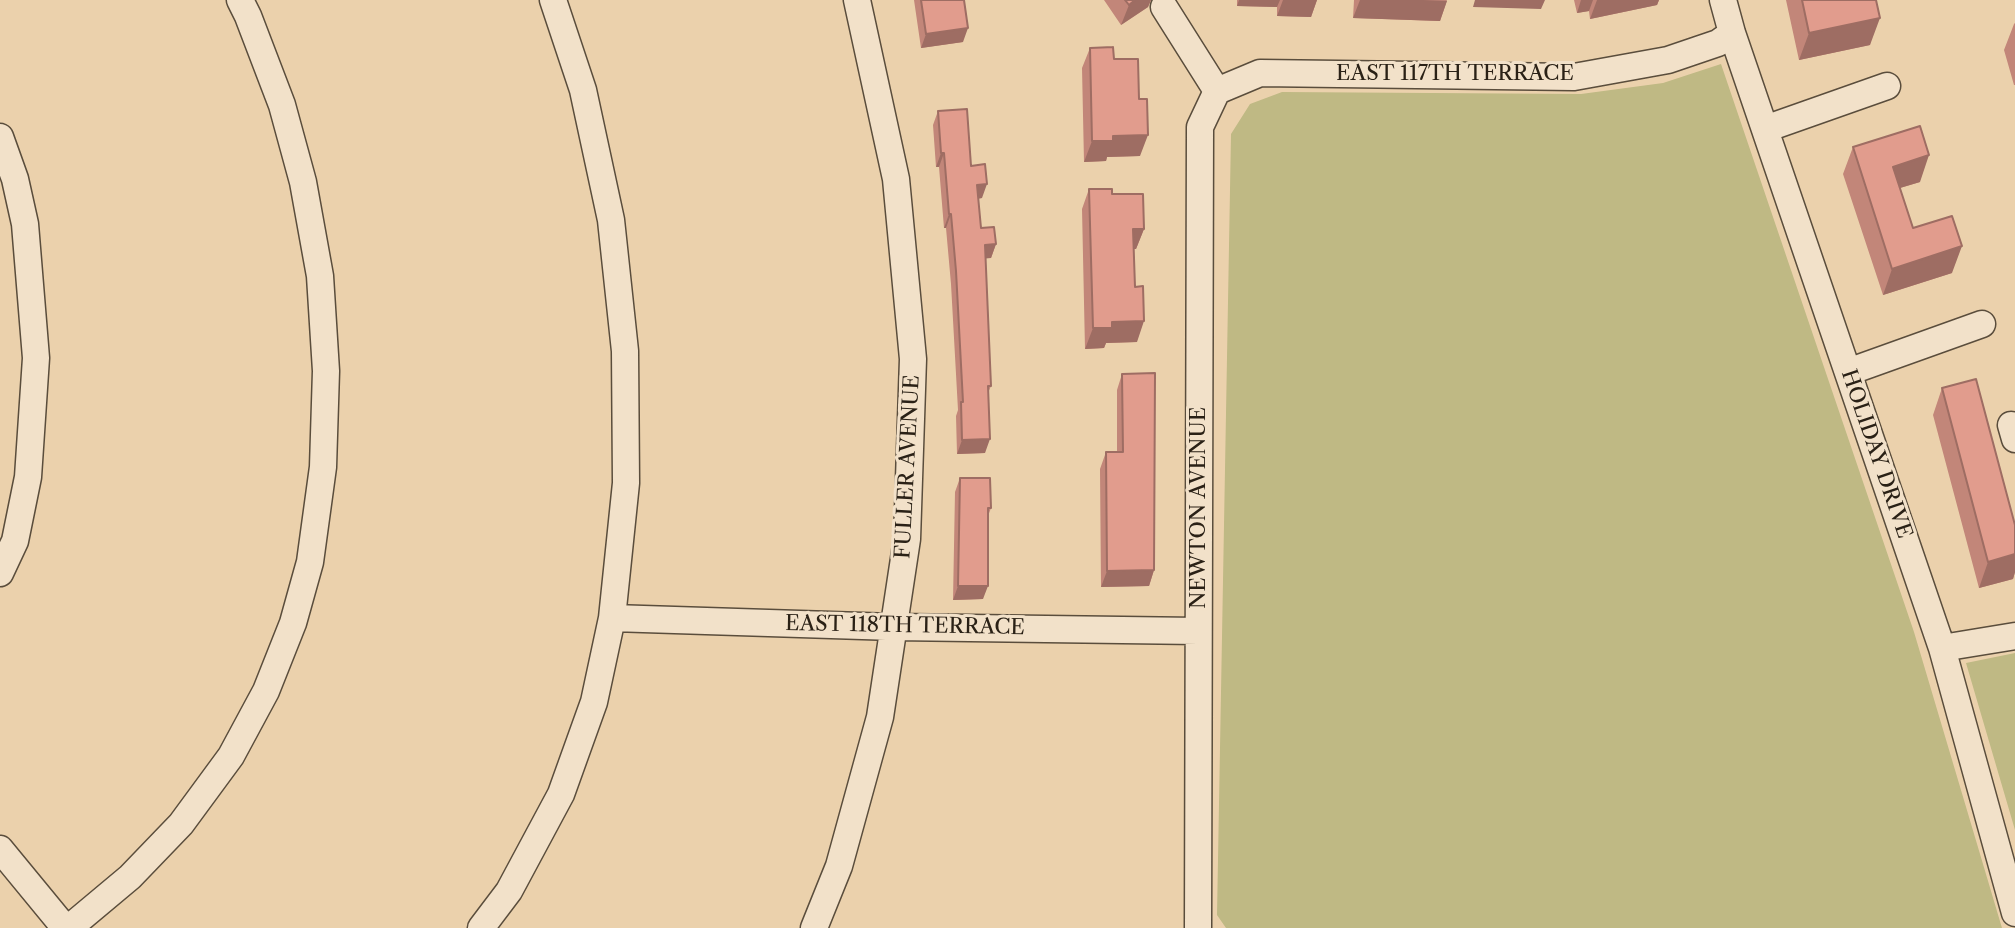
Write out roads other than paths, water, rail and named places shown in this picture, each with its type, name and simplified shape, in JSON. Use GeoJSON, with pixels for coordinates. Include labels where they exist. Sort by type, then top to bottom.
{"type":"FeatureCollection","features":[{"type":"Feature","properties":{"kind":"street"},"geometry":{"type":"LineString","coordinates":[[0,849],[67,928],[130,877],[181,824],[231,756],[266,691],[293,623],[310,562],[323,467],[327,371],[320,276],[303,182],[282,105],[240,0]]}},
{"type":"Feature","properties":{"kind":"street"},"geometry":{"type":"LineString","coordinates":[[481,928],[509,891],[561,794],[594,702],[612,618],[626,483],[625,351],[611,220],[583,90],[553,0]]}},
{"type":"Feature","properties":{"kind":"street","name":"FULLER AVENUE"},"geometry":{"type":"LineString","coordinates":[[814,928],[839,866],[880,717],[907,539],[913,359],[896,180],[857,0]]}},
{"type":"Feature","properties":{"kind":"street","name":"HOLIDAY DRIVE"},"geometry":{"type":"LineString","coordinates":[[1723,0],[1942,648],[2015,913]]}},
{"type":"Feature","properties":{"kind":"street"},"geometry":{"type":"LineString","coordinates":[[1164,7],[1217,91]]}},
{"type":"Feature","properties":{"kind":"street","name":"EAST 117TH TERRACE"},"geometry":{"type":"LineString","coordinates":[[1217,91],[1260,73],[1574,77],[1668,60],[1718,43],[1732,33]]}},
{"type":"Feature","properties":{"kind":"street"},"geometry":{"type":"LineString","coordinates":[[1765,129],[1887,86]]}},
{"type":"Feature","properties":{"kind":"street","name":"NEWTON AVENUE"},"geometry":{"type":"LineString","coordinates":[[1198,928],[1200,127],[1217,91]]}},
{"type":"Feature","properties":{"kind":"street"},"geometry":{"type":"LineString","coordinates":[[0,137],[15,178],[25,224],[36,358],[28,477],[15,541],[0,573]]}},
{"type":"Feature","properties":{"kind":"street"},"geometry":{"type":"LineString","coordinates":[[1848,372],[1982,324]]}},
{"type":"Feature","properties":{"kind":"street","name":"EAST 118TH TERRACE"},"geometry":{"type":"LineString","coordinates":[[612,618],[894,627],[1198,631]]}},
{"type":"Feature","properties":{"kind":"street"},"geometry":{"type":"LineString","coordinates":[[1942,648],[2015,636]]}}]}
